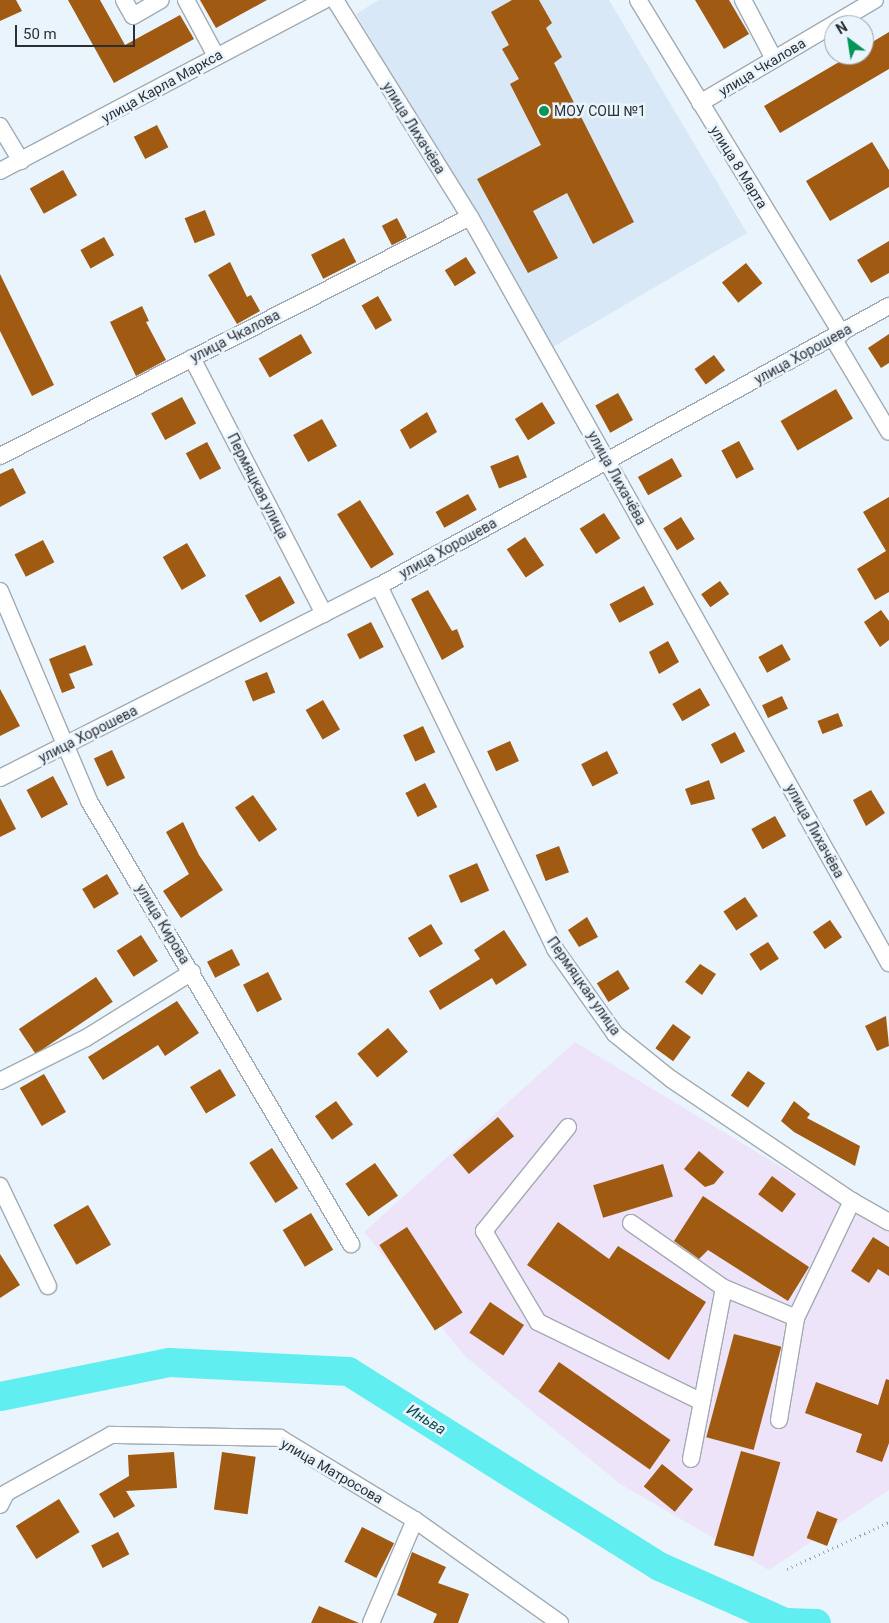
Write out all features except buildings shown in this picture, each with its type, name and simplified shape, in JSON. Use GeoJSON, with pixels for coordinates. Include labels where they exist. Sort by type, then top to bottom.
{"type":"FeatureCollection","features":[{"type":"Feature","properties":{"kind":"street"},"geometry":{"type":"LineString","coordinates":[[124,0],[133,16],[162,0]]}},
{"type":"Feature","properties":{"kind":"street"},"geometry":{"type":"LineString","coordinates":[[186,0],[216,56]]}},
{"type":"Feature","properties":{"kind":"street","name":"улица Карла Маркса"},"geometry":{"type":"LineString","coordinates":[[0,171],[324,0]]}},
{"type":"Feature","properties":{"kind":"street","name":"улица Лихачёва"},"geometry":{"type":"LineString","coordinates":[[335,0],[470,217],[889,963]]}},
{"type":"Feature","properties":{"kind":"street","name":"улица 8 Марта"},"geometry":{"type":"LineString","coordinates":[[638,0],[838,336],[889,432]]}},
{"type":"Feature","properties":{"kind":"street"},"geometry":{"type":"LineString","coordinates":[[742,0],[774,59]]}},
{"type":"Feature","properties":{"kind":"street","name":"улица Чкалова"},"geometry":{"type":"LineString","coordinates":[[700,103],[875,0]]}},
{"type":"Feature","properties":{"kind":"street"},"geometry":{"type":"LineString","coordinates":[[0,126],[21,161]]}},
{"type":"Feature","properties":{"kind":"street","name":"улица Чкалова"},"geometry":{"type":"LineString","coordinates":[[0,456],[470,217]]}},
{"type":"Feature","properties":{"kind":"street","name":"улица Хорошева"},"geometry":{"type":"LineString","coordinates":[[0,778],[379,586],[838,336],[889,306]]}},
{"type":"Feature","properties":{"kind":"street","name":"Пермяцкая улица"},"geometry":{"type":"LineString","coordinates":[[192,358],[324,614]]}},
{"type":"Feature","properties":{"kind":"street","name":"Пермяцкая улица"},"geometry":{"type":"LineString","coordinates":[[379,586],[555,949],[615,1034],[671,1079],[852,1201],[889,1222]]}},
{"type":"Feature","properties":{"kind":"street","name":"улица Кирова"},"geometry":{"type":"LineString","coordinates":[[0,591],[67,745],[89,801],[352,1244]]}},
{"type":"Feature","properties":{"kind":"street"},"geometry":{"type":"LineString","coordinates":[[0,1081],[86,1038],[192,972]]}},
{"type":"Feature","properties":{"kind":"street"},"geometry":{"type":"LineString","coordinates":[[568,1127],[484,1232],[538,1322],[702,1402]]}},
{"type":"Feature","properties":{"kind":"street"},"geometry":{"type":"LineString","coordinates":[[0,1186],[48,1286]]}},
{"type":"Feature","properties":{"kind":"street"},"geometry":{"type":"LineString","coordinates":[[779,1420],[796,1318],[852,1201]]}},
{"type":"Feature","properties":{"kind":"street"},"geometry":{"type":"LineString","coordinates":[[631,1223],[724,1288],[796,1318]]}},
{"type":"Feature","properties":{"kind":"street"},"geometry":{"type":"LineString","coordinates":[[691,1459],[724,1288]]}},
{"type":"Feature","properties":{"kind":"street","name":"улица Матросова"},"geometry":{"type":"LineString","coordinates":[[0,1505],[6,1492],[111,1435],[280,1438],[415,1520],[560,1623]]}},
{"type":"Feature","properties":{"kind":"street"},"geometry":{"type":"LineString","coordinates":[[371,1623],[415,1520]]}},
{"type":"Feature","properties":{"kind":"path"},"geometry":{"type":"LineString","coordinates":[[788,1569],[889,1522]]}},
{"type":"Feature","properties":{"kind":"shaded area","name":"МОУ СОШ №1"},"geometry":{"type":"Polygon","coordinates":[[[379,0],[609,0],[747,233],[553,347],[356,14],[379,0]]]}},
{"type":"Feature","properties":{"kind":"shaded area"},"geometry":{"type":"Polygon","coordinates":[[[575,1042],[869,1220],[889,1228],[889,1490],[769,1570],[620,1484],[465,1356],[364,1232],[575,1042]]]}},
{"type":"Feature","properties":{"kind":"waterway","name":"Иньва"},"geometry":{"type":"LineString","coordinates":[[0,1396],[169,1362],[348,1371],[659,1566],[785,1622],[816,1623]]}},
{"type":"Feature","properties":{"kind":"place","name":"МОУ СОШ №1"},"geometry":{"type":"Point","coordinates":[544,111]}}]}
